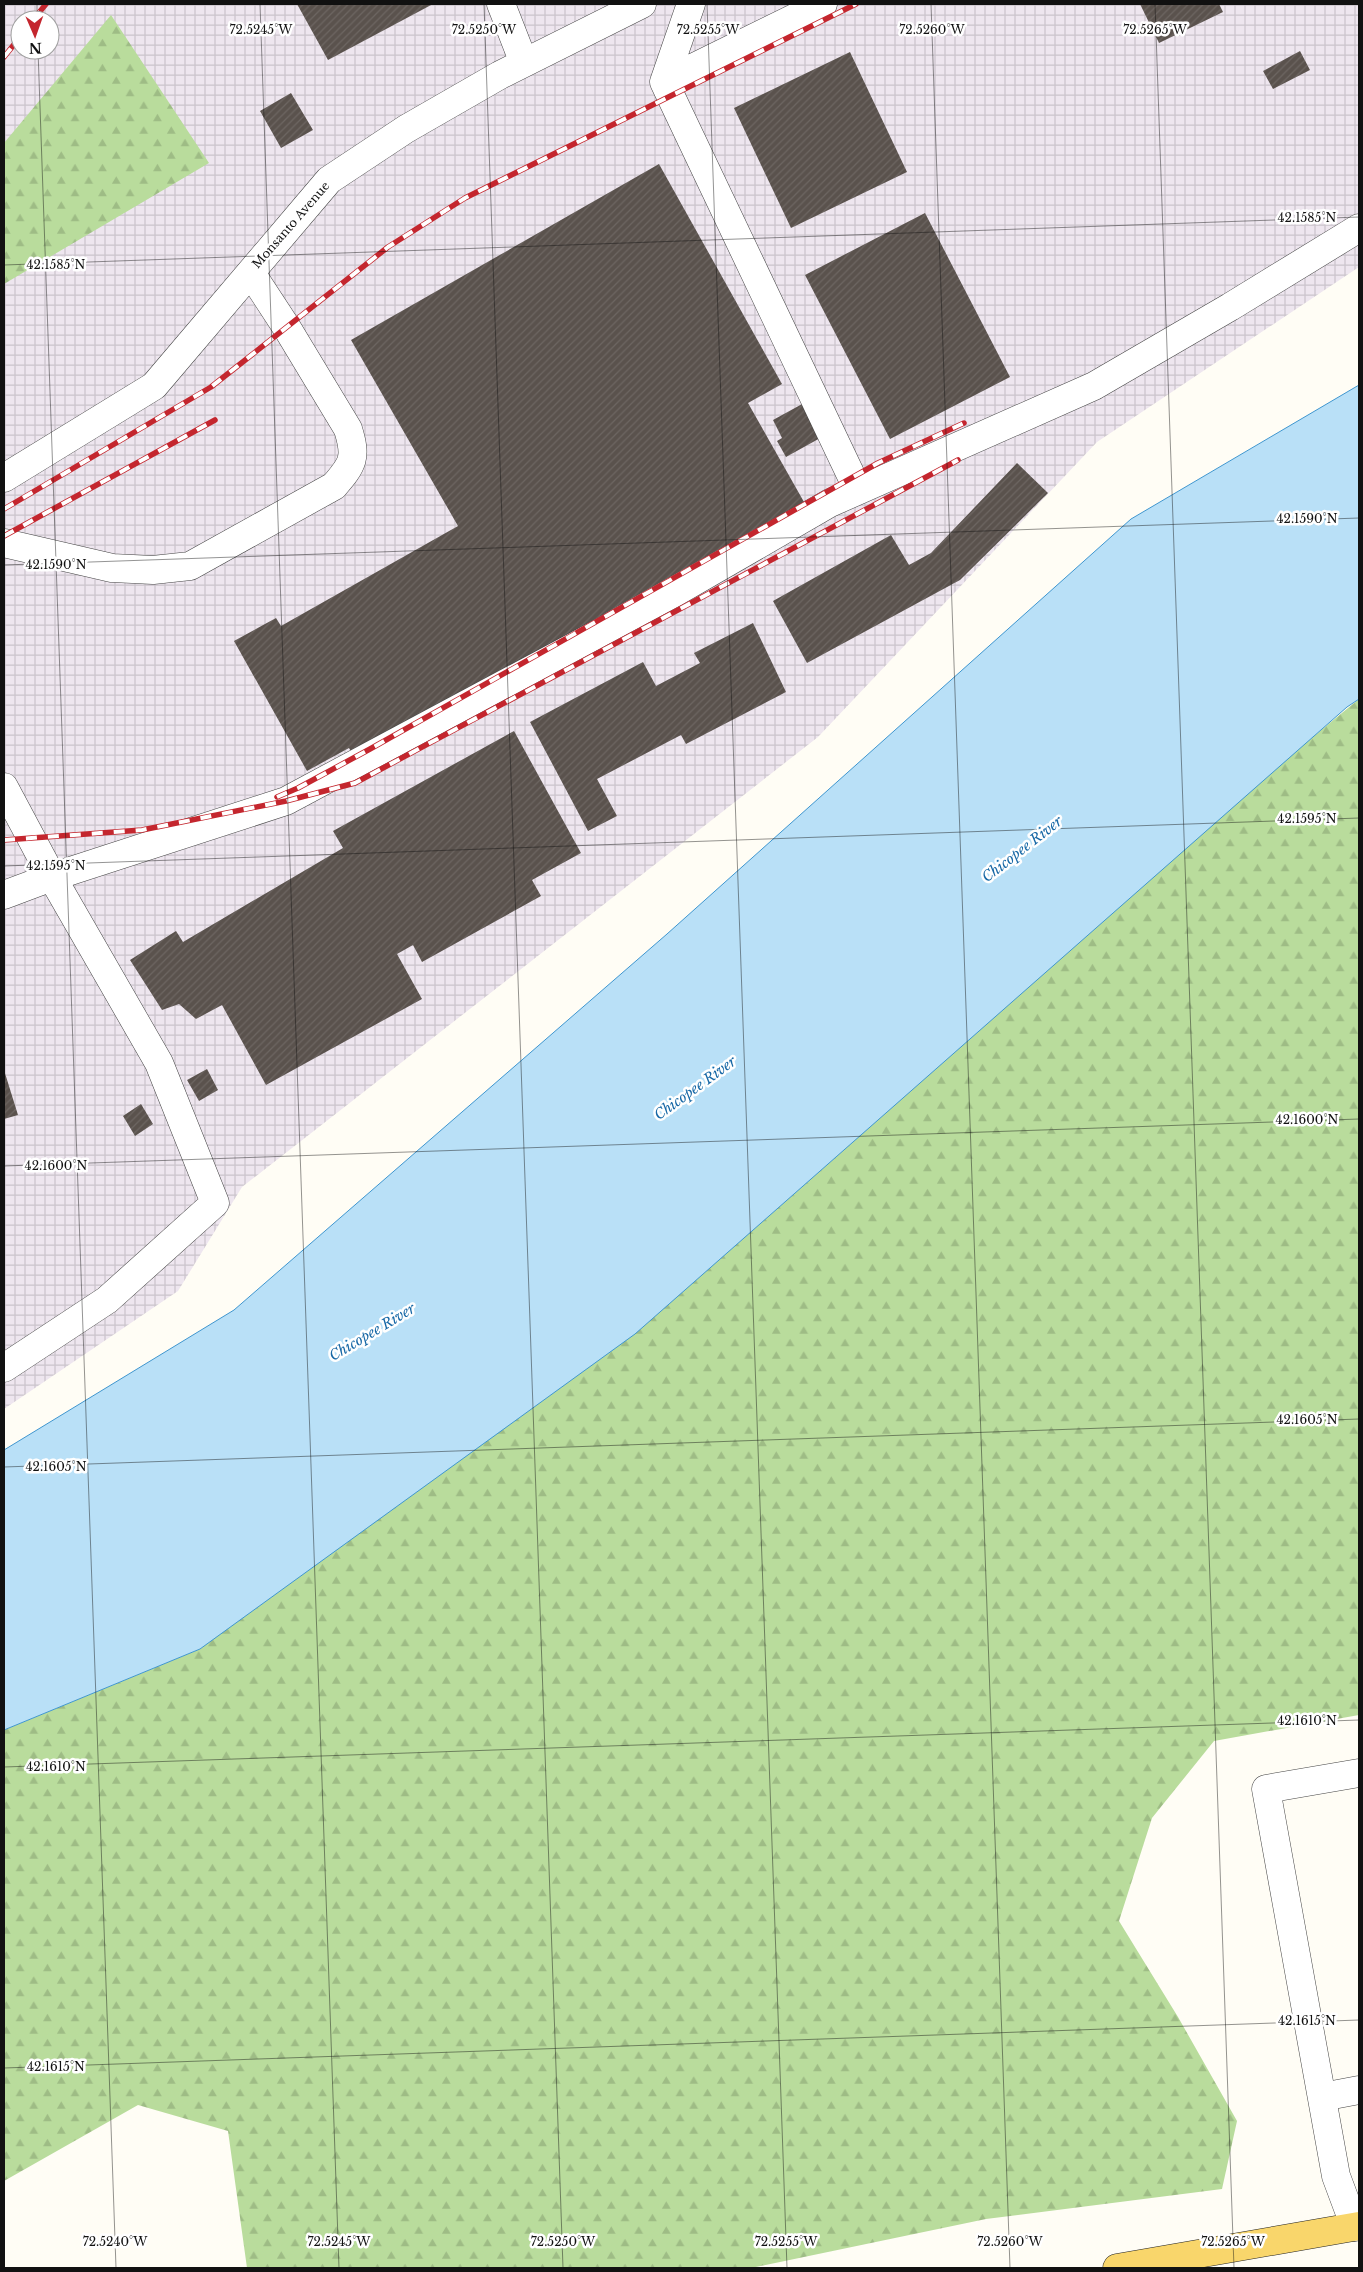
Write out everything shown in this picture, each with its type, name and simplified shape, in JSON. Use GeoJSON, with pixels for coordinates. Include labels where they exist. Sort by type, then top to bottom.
{"type":"FeatureCollection","features":[{"type":"Feature","properties":{"kind":"main road"},"geometry":{"type":"LineString","coordinates":[[1117,2268],[1357,2226]]}},
{"type":"Feature","properties":{"kind":"street"},"geometry":{"type":"LineString","coordinates":[[501,4],[524,63]]}},
{"type":"Feature","properties":{"kind":"street","name":"Monsanto Avenue"},"geometry":{"type":"LineString","coordinates":[[4,478],[154,386],[329,180],[406,129],[524,63],[642,4]]}},
{"type":"Feature","properties":{"kind":"street"},"geometry":{"type":"LineString","coordinates":[[691,4],[664,82],[858,490]]}},
{"type":"Feature","properties":{"kind":"street"},"geometry":{"type":"LineString","coordinates":[[664,82],[823,4]]}},
{"type":"Feature","properties":{"kind":"street"},"geometry":{"type":"LineString","coordinates":[[4,895],[52,877],[286,800],[676,592],[830,503],[1094,386],[1230,307],[1359,228]]}},
{"type":"Feature","properties":{"kind":"street"},"geometry":{"type":"LineString","coordinates":[[4,543],[112,568],[153,570],[190,566],[334,486],[350,468],[354,447],[348,429],[287,328],[250,273]]}},
{"type":"Feature","properties":{"kind":"street"},"geometry":{"type":"LineString","coordinates":[[4,787],[52,877],[159,1063],[215,1203],[107,1300],[4,1368]]}},
{"type":"Feature","properties":{"kind":"street"},"geometry":{"type":"LineString","coordinates":[[1357,2226],[1336,2176],[1266,1788],[1359,1773]]}},
{"type":"Feature","properties":{"kind":"street"},"geometry":{"type":"LineString","coordinates":[[1322,2097],[1359,2090]]}},
{"type":"Feature","properties":{"kind":"shaded area"},"geometry":{"type":"Polygon","coordinates":[[[4,4],[1359,4],[1359,267],[1097,442],[818,737],[242,1187],[178,1291],[4,1409],[4,4]]]}},
{"type":"Feature","properties":{"kind":"green space"},"geometry":{"type":"Polygon","coordinates":[[[111,15],[209,163],[4,284],[4,143],[111,15]]]}},
{"type":"Feature","properties":{"kind":"green space"},"geometry":{"type":"Polygon","coordinates":[[[1359,699],[1359,1715],[1214,1741],[1152,1818],[1119,1921],[1178,2017],[1237,2121],[1222,2189],[986,2219],[751,2268],[247,2268],[228,2131],[138,2105],[4,2181],[4,1730],[200,1649],[1359,699]]]}},
{"type":"Feature","properties":{"kind":"water","name":"Chicopee River"},"geometry":{"type":"Polygon","coordinates":[[[1359,385],[1359,699],[1347,707],[635,1334],[200,1649],[4,1730],[4,1450],[234,1310],[667,934],[1131,519],[1359,385]]]}},
{"type":"Feature","properties":{"kind":"building"},"geometry":{"type":"Polygon","coordinates":[[[297,4],[433,4],[328,60],[297,4]]]}},
{"type":"Feature","properties":{"kind":"building"},"geometry":{"type":"Polygon","coordinates":[[[1140,4],[1219,4],[1223,12],[1159,43],[1140,4]]]}},
{"type":"Feature","properties":{"kind":"building"},"geometry":{"type":"Polygon","coordinates":[[[1300,51],[1310,70],[1273,89],[1263,71],[1300,51]]]}},
{"type":"Feature","properties":{"kind":"building"},"geometry":{"type":"Polygon","coordinates":[[[850,52],[907,172],[791,228],[734,108],[850,52]]]}},
{"type":"Feature","properties":{"kind":"building"},"geometry":{"type":"Polygon","coordinates":[[[291,93],[313,130],[281,148],[260,111],[291,93]]]}},
{"type":"Feature","properties":{"kind":"building"},"geometry":{"type":"Polygon","coordinates":[[[659,164],[782,384],[748,403],[804,502],[353,755],[349,748],[307,771],[234,641],[276,618],[281,626],[458,526],[351,340],[659,164]]]}},
{"type":"Feature","properties":{"kind":"building"},"geometry":{"type":"Polygon","coordinates":[[[925,213],[1010,377],[890,439],[805,275],[925,213]]]}},
{"type":"Feature","properties":{"kind":"building"},"geometry":{"type":"Polygon","coordinates":[[[804,403],[822,437],[786,457],[777,441],[782,438],[773,420],[804,403]]]}},
{"type":"Feature","properties":{"kind":"building"},"geometry":{"type":"Polygon","coordinates":[[[1017,463],[1048,493],[960,580],[807,663],[773,601],[891,535],[909,565],[931,553],[1017,463]]]}},
{"type":"Feature","properties":{"kind":"building"},"geometry":{"type":"Polygon","coordinates":[[[753,623],[786,692],[686,744],[681,735],[597,779],[617,816],[588,831],[530,722],[643,662],[656,686],[700,663],[694,653],[753,623]]]}},
{"type":"Feature","properties":{"kind":"building"},"geometry":{"type":"Polygon","coordinates":[[[514,731],[581,853],[532,880],[541,896],[422,962],[413,945],[397,954],[422,999],[266,1085],[222,1005],[196,1019],[179,1004],[162,1010],[130,960],[176,931],[183,942],[343,848],[333,831],[514,731]]]}},
{"type":"Feature","properties":{"kind":"building"},"geometry":{"type":"Polygon","coordinates":[[[207,1069],[218,1090],[199,1101],[187,1080],[207,1069]]]}},
{"type":"Feature","properties":{"kind":"building"},"geometry":{"type":"Polygon","coordinates":[[[4,1070],[18,1115],[4,1119],[4,1070]]]}},
{"type":"Feature","properties":{"kind":"building"},"geometry":{"type":"Polygon","coordinates":[[[141,1104],[153,1124],[135,1136],[123,1116],[141,1104]]]}},
{"type":"Feature","properties":{"kind":"railway"},"geometry":{"type":"LineString","coordinates":[[41,10],[46,4]]}},
{"type":"Feature","properties":{"kind":"railway"},"geometry":{"type":"LineString","coordinates":[[4,509],[211,387],[388,247],[465,198],[856,4]]}},
{"type":"Feature","properties":{"kind":"railway"},"geometry":{"type":"LineString","coordinates":[[4,57],[10,50]]}},
{"type":"Feature","properties":{"kind":"railway"},"geometry":{"type":"LineString","coordinates":[[4,536],[215,420]]}},
{"type":"Feature","properties":{"kind":"railway"},"geometry":{"type":"LineString","coordinates":[[277,797],[298,788],[370,749],[878,463],[964,423]]}},
{"type":"Feature","properties":{"kind":"railway"},"geometry":{"type":"LineString","coordinates":[[4,840],[142,830],[286,801],[355,783],[958,460]]}}]}
